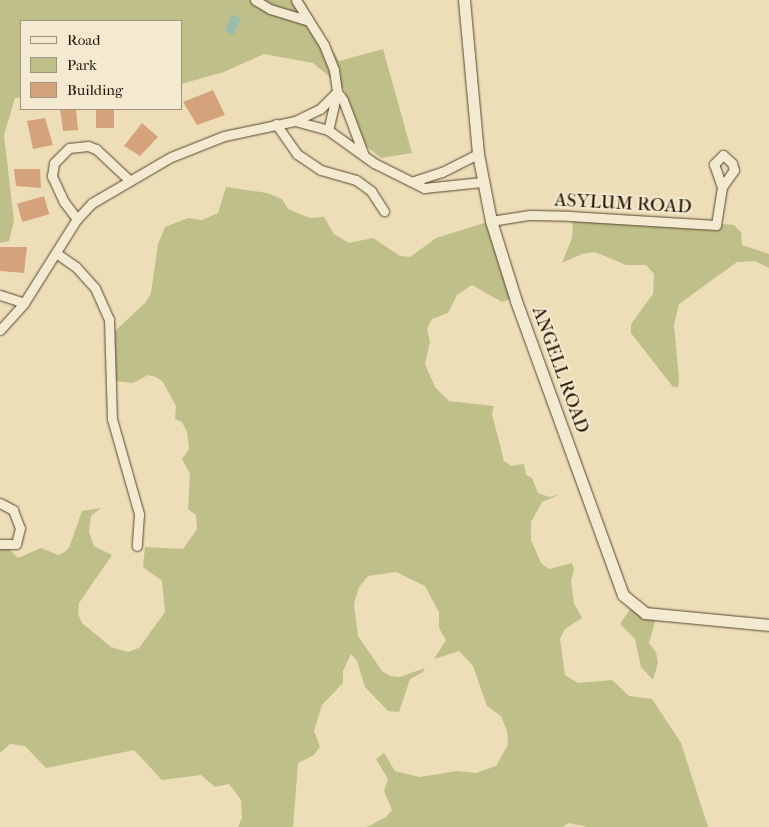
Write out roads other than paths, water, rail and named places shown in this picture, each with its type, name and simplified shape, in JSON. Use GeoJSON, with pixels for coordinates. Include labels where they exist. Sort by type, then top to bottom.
{"type":"FeatureCollection","features":[{"type":"Feature","properties":{"kind":"street"},"geometry":{"type":"LineString","coordinates":[[255,0],[270,9],[307,20]]}},
{"type":"Feature","properties":{"kind":"street"},"geometry":{"type":"LineString","coordinates":[[296,0],[330,58],[337,92],[328,130]]}},
{"type":"Feature","properties":{"kind":"street","name":"ANGELL ROAD"},"geometry":{"type":"LineString","coordinates":[[464,0],[478,154],[491,221],[516,301],[623,594],[634,606],[652,615],[769,625]]}},
{"type":"Feature","properties":{"kind":"street"},"geometry":{"type":"LineString","coordinates":[[0,330],[24,303],[77,219],[92,203],[129,180],[190,149],[224,136],[295,121],[320,109],[337,92]]}},
{"type":"Feature","properties":{"kind":"street"},"geometry":{"type":"LineString","coordinates":[[337,92],[344,100],[364,154]]}},
{"type":"Feature","properties":{"kind":"street"},"geometry":{"type":"LineString","coordinates":[[295,121],[328,130],[393,174],[414,181],[424,188],[482,182]]}},
{"type":"Feature","properties":{"kind":"street"},"geometry":{"type":"LineString","coordinates":[[276,124],[297,154],[321,170],[364,185],[384,210]]}},
{"type":"Feature","properties":{"kind":"street"},"geometry":{"type":"LineString","coordinates":[[77,219],[64,202],[52,176],[54,163],[68,148],[88,146],[96,149],[129,180]]}},
{"type":"Feature","properties":{"kind":"street"},"geometry":{"type":"LineString","coordinates":[[414,181],[442,172],[478,154]]}},
{"type":"Feature","properties":{"kind":"street","name":"ASYLUM ROAD"},"geometry":{"type":"LineString","coordinates":[[491,221],[530,215],[716,225],[722,187]]}},
{"type":"Feature","properties":{"kind":"street"},"geometry":{"type":"LineString","coordinates":[[56,253],[76,267],[95,288],[109,320],[112,419],[139,514],[137,546]]}},
{"type":"Feature","properties":{"kind":"street"},"geometry":{"type":"LineString","coordinates":[[0,295],[24,303]]}},
{"type":"Feature","properties":{"kind":"street"},"geometry":{"type":"LineString","coordinates":[[0,504],[13,510],[20,528],[16,544],[0,544]]}}]}
